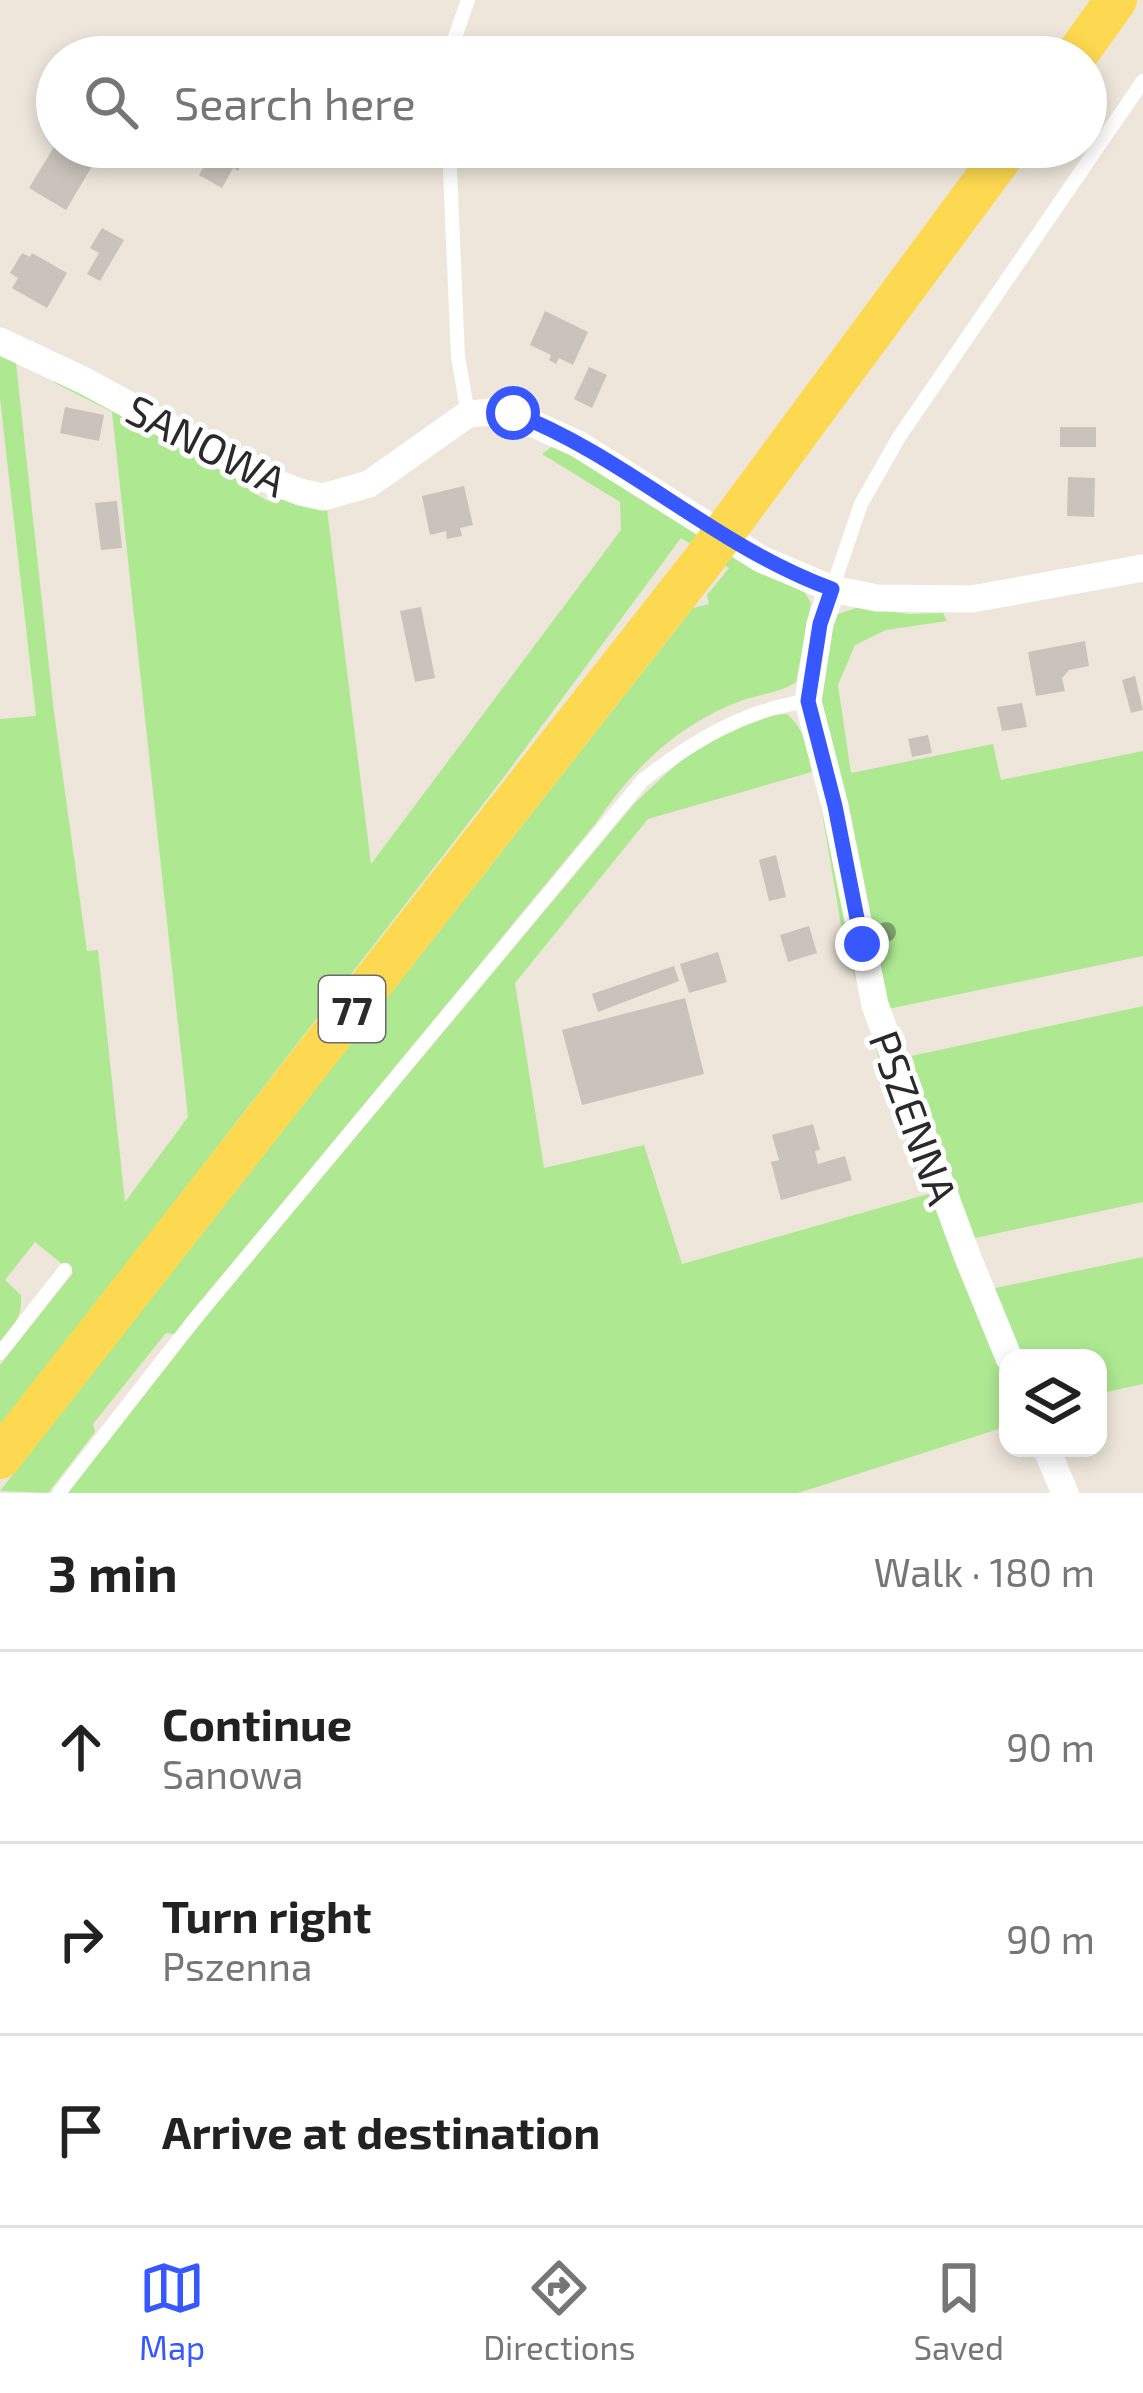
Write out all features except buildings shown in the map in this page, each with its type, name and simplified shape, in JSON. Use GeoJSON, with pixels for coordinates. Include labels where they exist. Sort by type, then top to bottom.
{"type":"FeatureCollection","features":[{"type":"Feature","properties":{"kind":"main road"},"geometry":{"type":"LineString","coordinates":[[1090,36],[1116,0]]}},
{"type":"Feature","properties":{"kind":"main road","name":"77"},"geometry":{"type":"LineString","coordinates":[[0,1458],[703,561],[994,168]]}},
{"type":"Feature","properties":{"kind":"street","name":"SANOWA"},"geometry":{"type":"LineString","coordinates":[[0,341],[85,381],[261,477],[323,496],[369,484],[468,414]]}},
{"type":"Feature","properties":{"kind":"street"},"geometry":{"type":"LineString","coordinates":[[468,414],[505,411],[524,417],[578,444],[761,559],[832,589],[877,598],[972,599],[1143,568]]}},
{"type":"Feature","properties":{"kind":"street","name":"PSZENNA"},"geometry":{"type":"LineString","coordinates":[[832,589],[820,624],[808,701],[835,806],[875,1005],[1005,1349]]}},
{"type":"Feature","properties":{"kind":"street"},"geometry":{"type":"LineString","coordinates":[[1050,1457],[1065,1493]]}},
{"type":"Feature","properties":{"kind":"lane"},"geometry":{"type":"LineString","coordinates":[[455,36],[468,0]]}},
{"type":"Feature","properties":{"kind":"lane"},"geometry":{"type":"LineString","coordinates":[[1107,134],[1143,81]]}},
{"type":"Feature","properties":{"kind":"lane"},"geometry":{"type":"LineString","coordinates":[[450,168],[458,357],[468,414]]}},
{"type":"Feature","properties":{"kind":"lane"},"geometry":{"type":"LineString","coordinates":[[832,589],[861,504],[899,437],[1083,168]]}},
{"type":"Feature","properties":{"kind":"lane"},"geometry":{"type":"LineString","coordinates":[[59,1493],[194,1320],[643,780],[712,732],[769,706],[808,701]]}},
{"type":"Feature","properties":{"kind":"lane"},"geometry":{"type":"LineString","coordinates":[[0,1353],[65,1270]]}},
{"type":"Feature","properties":{"kind":"green space"},"geometry":{"type":"Polygon","coordinates":[[[0,353],[16,363],[54,712],[87,951],[98,950],[125,1202],[188,1117],[112,412],[53,382],[60,377],[254,487],[252,492],[268,501],[273,493],[326,501],[371,864],[621,530],[620,502],[542,454],[559,441],[736,555],[805,593],[811,603],[796,682],[698,722],[659,750],[625,784],[175,1334],[166,1333],[93,1424],[95,1432],[48,1493],[0,1491],[693,608],[709,604],[707,595],[729,568],[681,538],[504,777],[0,1427],[0,1365],[73,1273],[35,1242],[5,1280],[21,1295],[21,1303],[16,1321],[0,1343],[0,719],[36,716],[0,398],[0,353]]]}},
{"type":"Feature","properties":{"kind":"green space"},"geometry":{"type":"Polygon","coordinates":[[[859,607],[943,613],[947,621],[886,630],[855,645],[838,685],[851,773],[993,744],[1001,780],[1143,751],[1143,956],[883,1010],[821,698],[835,615],[859,607]]]}},
{"type":"Feature","properties":{"kind":"green space"},"geometry":{"type":"Polygon","coordinates":[[[786,714],[800,729],[812,756],[832,831],[857,969],[888,1076],[885,1079],[843,937],[815,771],[648,819],[515,983],[544,1168],[644,1145],[682,1264],[932,1193],[999,1358],[999,1429],[798,1493],[66,1493],[212,1309],[634,804],[702,745],[764,716],[786,714]]]}},
{"type":"Feature","properties":{"kind":"green space"},"geometry":{"type":"Polygon","coordinates":[[[1143,1006],[1143,1202],[966,1240],[897,1059],[1143,1006]]]}},
{"type":"Feature","properties":{"kind":"green space"},"geometry":{"type":"Polygon","coordinates":[[[1143,1257],[1143,1384],[1107,1392],[1107,1349],[1010,1349],[986,1290],[1143,1257]]]}},
{"type":"Feature","properties":{"kind":"route"},"geometry":{"type":"LineString","coordinates":[[513,413],[578,444],[761,559],[832,589],[811,665],[808,701],[862,944]]}}]}
